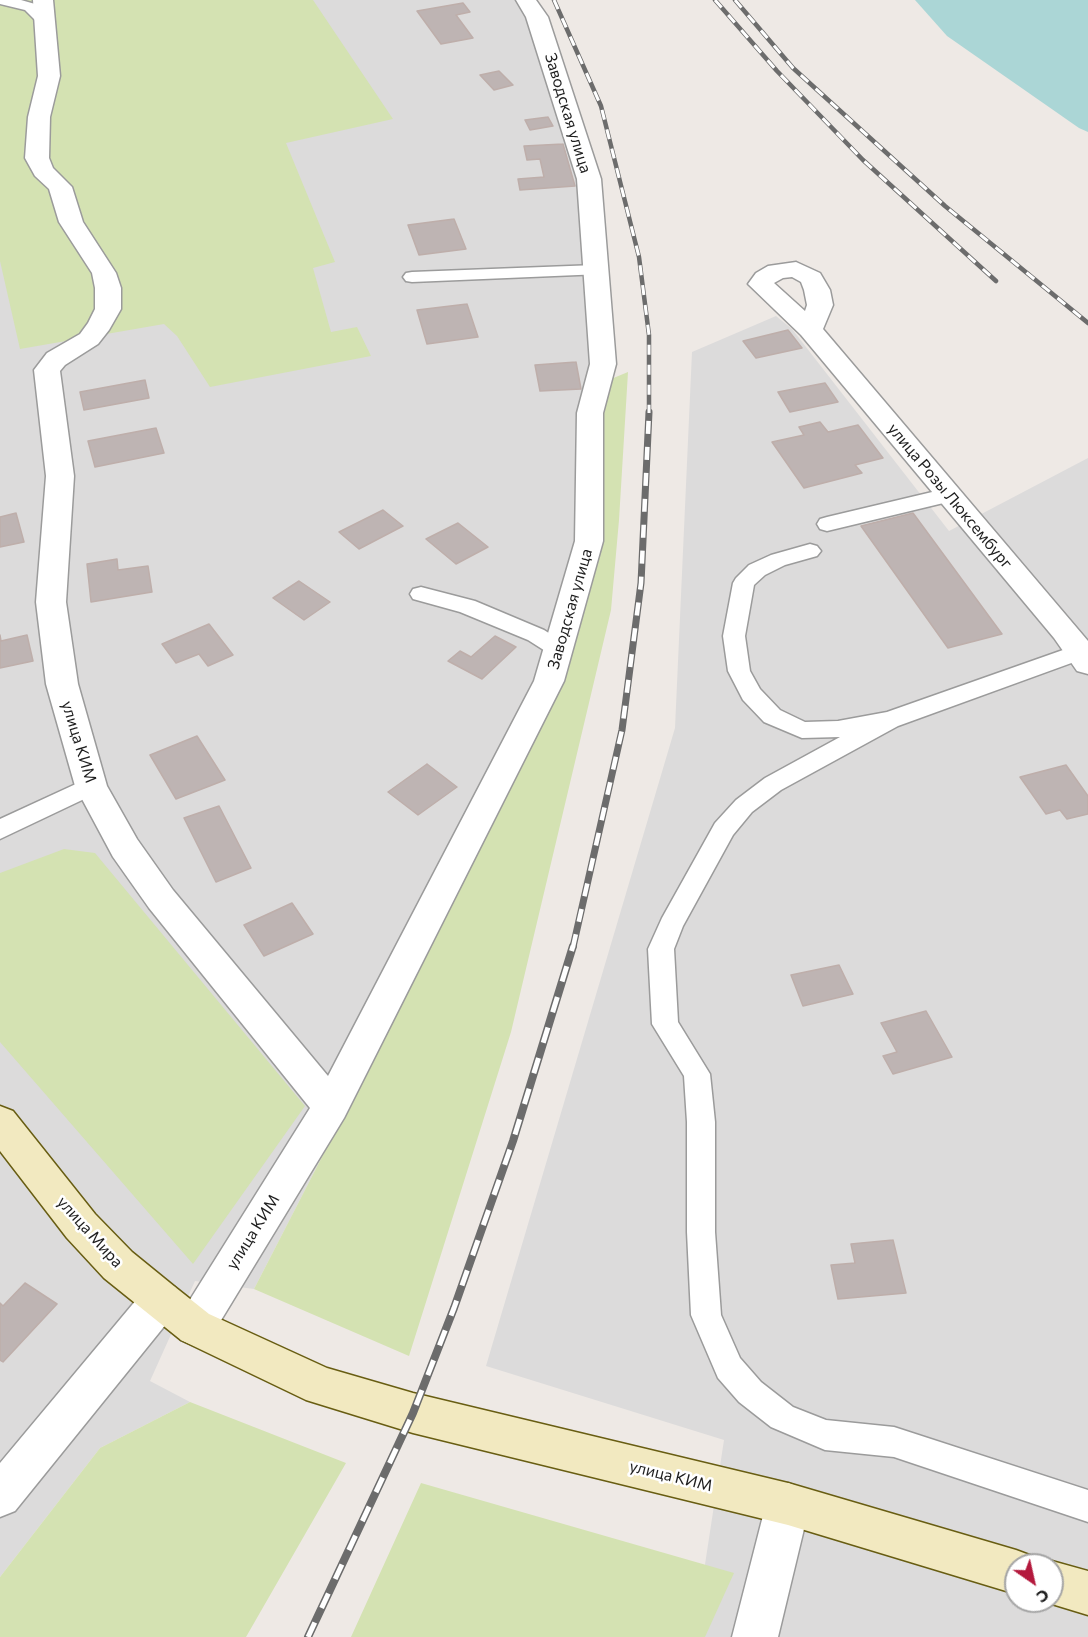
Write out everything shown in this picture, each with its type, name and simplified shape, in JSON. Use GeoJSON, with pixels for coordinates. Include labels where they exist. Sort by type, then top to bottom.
{"type":"FeatureCollection","features":[{"type":"Feature","properties":{"kind":"street","name":"Заводская улица"},"geometry":{"type":"LineString","coordinates":[[331,1107],[549,681],[589,541],[590,413],[603,364],[589,179],[537,17],[526,0]]}},
{"type":"Feature","properties":{"kind":"street","name":"улица КИМ"},"geometry":{"type":"LineString","coordinates":[[44,10],[49,76],[39,117],[37,158],[43,171],[60,187],[71,222],[104,273],[108,288],[108,309],[100,325],[89,339],[56,358],[47,370],[60,476],[51,602],[62,684],[92,786],[125,848],[161,899],[331,1107],[195,1327],[321,1386],[413,1413],[788,1504],[1004,1568]]}},
{"type":"Feature","properties":{"kind":"street","name":"улица Розы Люксембург"},"geometry":{"type":"LineString","coordinates":[[810,330],[949,495],[1080,643]]}},
{"type":"Feature","properties":{"kind":"street","name":"улица Мира"},"geometry":{"type":"LineString","coordinates":[[0,1122],[81,1226],[118,1265],[195,1327]]}},
{"type":"Feature","properties":{"kind":"street"},"geometry":{"type":"LineString","coordinates":[[0,1496],[161,1300]]}},
{"type":"Feature","properties":{"kind":"street"},"geometry":{"type":"LineString","coordinates":[[755,1637],[788,1504]]}},
{"type":"Feature","properties":{"kind":"street"},"geometry":{"type":"LineString","coordinates":[[1064,1586],[1088,1593]]}},
{"type":"Feature","properties":{"kind":"lane"},"geometry":{"type":"LineString","coordinates":[[4,0],[44,10]]}},
{"type":"Feature","properties":{"kind":"lane"},"geometry":{"type":"LineString","coordinates":[[412,277],[596,270]]}},
{"type":"Feature","properties":{"kind":"lane"},"geometry":{"type":"LineString","coordinates":[[827,524],[949,495]]}},
{"type":"Feature","properties":{"kind":"lane"},"geometry":{"type":"LineString","coordinates":[[810,551],[767,565],[757,570],[744,583],[734,636],[739,671],[751,694],[772,716],[802,730],[838,729],[890,720]]}},
{"type":"Feature","properties":{"kind":"lane"},"geometry":{"type":"LineString","coordinates":[[421,594],[468,606],[536,635],[558,649]]}},
{"type":"Feature","properties":{"kind":"lane"},"geometry":{"type":"LineString","coordinates":[[1080,643],[890,720],[773,784],[744,807],[724,829],[671,925],[661,949],[665,1024],[698,1074],[701,1122],[701,1232],[706,1315],[729,1368],[750,1392],[782,1418],[825,1436],[894,1442],[1088,1506]]}},
{"type":"Feature","properties":{"kind":"lane"},"geometry":{"type":"LineString","coordinates":[[0,830],[92,786]]}},
{"type":"Feature","properties":{"kind":"shaded area"},"geometry":{"type":"Polygon","coordinates":[[[0,0],[531,0],[597,183],[600,404],[593,564],[393,1019],[254,1289],[195,1281],[150,1381],[190,1402],[100,1448],[0,1577],[0,0]]]}},
{"type":"Feature","properties":{"kind":"shaded area"},"geometry":{"type":"Polygon","coordinates":[[[776,316],[792,329],[949,531],[1088,458],[1088,1637],[676,1637],[704,1571],[724,1440],[486,1366],[675,728],[692,352],[776,316]]]}},
{"type":"Feature","properties":{"kind":"green space"},"geometry":{"type":"Polygon","coordinates":[[[0,0],[313,0],[393,119],[286,143],[335,262],[313,268],[331,332],[357,327],[371,356],[210,387],[177,336],[164,324],[20,349],[0,261],[0,0]]]}},
{"type":"Feature","properties":{"kind":"green space"},"geometry":{"type":"Polygon","coordinates":[[[628,372],[611,610],[511,1032],[409,1356],[254,1289],[393,1019],[563,665],[600,404],[611,379],[628,372]]]}},
{"type":"Feature","properties":{"kind":"green space"},"geometry":{"type":"Polygon","coordinates":[[[64,849],[95,853],[305,1106],[193,1264],[0,1042],[0,873],[64,849]]]}},
{"type":"Feature","properties":{"kind":"green space"},"geometry":{"type":"Polygon","coordinates":[[[190,1402],[346,1463],[246,1637],[0,1637],[0,1577],[100,1448],[190,1402]]]}},
{"type":"Feature","properties":{"kind":"green space"},"geometry":{"type":"Polygon","coordinates":[[[421,1483],[734,1573],[705,1637],[351,1637],[421,1483]]]}},
{"type":"Feature","properties":{"kind":"water"},"geometry":{"type":"Polygon","coordinates":[[[915,0],[1088,0],[1088,132],[947,36],[915,0]]]}},
{"type":"Feature","properties":{"kind":"building"},"geometry":{"type":"Polygon","coordinates":[[[463,3],[470,12],[456,15],[473,38],[441,44],[417,11],[463,3]]]}},
{"type":"Feature","properties":{"kind":"building"},"geometry":{"type":"Polygon","coordinates":[[[499,71],[513,85],[494,90],[480,75],[499,71]]]}},
{"type":"Feature","properties":{"kind":"building"},"geometry":{"type":"Polygon","coordinates":[[[548,117],[553,126],[530,130],[525,120],[548,117]]]}},
{"type":"Feature","properties":{"kind":"building"},"geometry":{"type":"Polygon","coordinates":[[[563,144],[575,186],[520,190],[518,179],[544,177],[540,159],[527,160],[524,146],[563,144]]]}},
{"type":"Feature","properties":{"kind":"building"},"geometry":{"type":"Polygon","coordinates":[[[454,219],[466,249],[419,255],[408,225],[454,219]]]}},
{"type":"Feature","properties":{"kind":"building"},"geometry":{"type":"Polygon","coordinates":[[[467,304],[478,337],[427,344],[417,310],[467,304]]]}},
{"type":"Feature","properties":{"kind":"building"},"geometry":{"type":"Polygon","coordinates":[[[788,330],[802,348],[756,358],[743,341],[788,330]]]}},
{"type":"Feature","properties":{"kind":"building"},"geometry":{"type":"Polygon","coordinates":[[[576,362],[581,389],[540,391],[535,365],[576,362]]]}},
{"type":"Feature","properties":{"kind":"building"},"geometry":{"type":"Polygon","coordinates":[[[145,380],[149,398],[84,410],[80,392],[145,380]]]}},
{"type":"Feature","properties":{"kind":"building"},"geometry":{"type":"Polygon","coordinates":[[[825,383],[838,402],[790,412],[778,392],[825,383]]]}},
{"type":"Feature","properties":{"kind":"building"},"geometry":{"type":"Polygon","coordinates":[[[820,422],[828,432],[858,425],[883,458],[855,465],[862,473],[804,488],[772,442],[804,435],[799,427],[820,422]]]}},
{"type":"Feature","properties":{"kind":"building"},"geometry":{"type":"Polygon","coordinates":[[[156,428],[164,453],[95,467],[88,441],[156,428]]]}},
{"type":"Feature","properties":{"kind":"building"},"geometry":{"type":"Polygon","coordinates":[[[383,510],[403,526],[359,549],[339,532],[383,510]]]}},
{"type":"Feature","properties":{"kind":"building"},"geometry":{"type":"Polygon","coordinates":[[[16,513],[24,542],[0,547],[0,517],[16,513]]]}},
{"type":"Feature","properties":{"kind":"building"},"geometry":{"type":"Polygon","coordinates":[[[913,513],[1002,634],[948,648],[861,526],[913,513]]]}},
{"type":"Feature","properties":{"kind":"building"},"geometry":{"type":"Polygon","coordinates":[[[458,523],[488,547],[456,564],[426,539],[458,523]]]}},
{"type":"Feature","properties":{"kind":"building"},"geometry":{"type":"Polygon","coordinates":[[[117,559],[118,570],[148,566],[152,592],[91,602],[87,564],[117,559]]]}},
{"type":"Feature","properties":{"kind":"building"},"geometry":{"type":"Polygon","coordinates":[[[299,581],[330,602],[304,620],[273,598],[299,581]]]}},
{"type":"Feature","properties":{"kind":"building"},"geometry":{"type":"Polygon","coordinates":[[[209,624],[233,655],[208,666],[199,654],[176,663],[162,644],[209,624]]]}},
{"type":"Feature","properties":{"kind":"building"},"geometry":{"type":"Polygon","coordinates":[[[0,635],[1,641],[27,635],[33,661],[0,668],[0,635]]]}},
{"type":"Feature","properties":{"kind":"building"},"geometry":{"type":"Polygon","coordinates":[[[495,636],[516,647],[482,679],[448,661],[460,651],[471,657],[495,636]]]}},
{"type":"Feature","properties":{"kind":"building"},"geometry":{"type":"Polygon","coordinates":[[[197,736],[225,780],[176,799],[150,755],[197,736]]]}},
{"type":"Feature","properties":{"kind":"building"},"geometry":{"type":"Polygon","coordinates":[[[427,764],[457,787],[418,815],[388,792],[427,764]]]}},
{"type":"Feature","properties":{"kind":"building"},"geometry":{"type":"Polygon","coordinates":[[[1066,765],[1088,796],[1088,814],[1067,819],[1060,810],[1046,814],[1020,777],[1066,765]]]}},
{"type":"Feature","properties":{"kind":"building"},"geometry":{"type":"Polygon","coordinates":[[[219,806],[251,868],[216,882],[184,818],[219,806]]]}},
{"type":"Feature","properties":{"kind":"building"},"geometry":{"type":"Polygon","coordinates":[[[292,903],[313,934],[264,956],[244,925],[292,903]]]}},
{"type":"Feature","properties":{"kind":"building"},"geometry":{"type":"Polygon","coordinates":[[[839,965],[853,994],[803,1006],[791,975],[839,965]]]}},
{"type":"Feature","properties":{"kind":"building"},"geometry":{"type":"Polygon","coordinates":[[[926,1011],[952,1057],[893,1074],[883,1056],[897,1052],[881,1023],[926,1011]]]}},
{"type":"Feature","properties":{"kind":"building"},"geometry":{"type":"Polygon","coordinates":[[[893,1240],[906,1293],[838,1299],[831,1265],[855,1263],[851,1244],[893,1240]]]}},
{"type":"Feature","properties":{"kind":"building"},"geometry":{"type":"Polygon","coordinates":[[[25,1283],[57,1304],[3,1362],[0,1360],[0,1303],[3,1306],[25,1283]]]}},
{"type":"Feature","properties":{"kind":"railway"},"geometry":{"type":"LineString","coordinates":[[554,0],[601,106],[639,257],[649,335],[649,412]]}},
{"type":"Feature","properties":{"kind":"railway"},"geometry":{"type":"LineString","coordinates":[[715,0],[777,71],[863,160],[996,281]]}},
{"type":"Feature","properties":{"kind":"railway"},"geometry":{"type":"LineString","coordinates":[[735,0],[793,68],[945,206],[1088,323]]}},
{"type":"Feature","properties":{"kind":"railway"},"geometry":{"type":"LineString","coordinates":[[573,947],[622,730],[641,583],[649,412]]}},
{"type":"Feature","properties":{"kind":"railway"},"geometry":{"type":"LineString","coordinates":[[308,1637],[413,1413],[454,1308],[513,1141],[573,946]]}}]}
